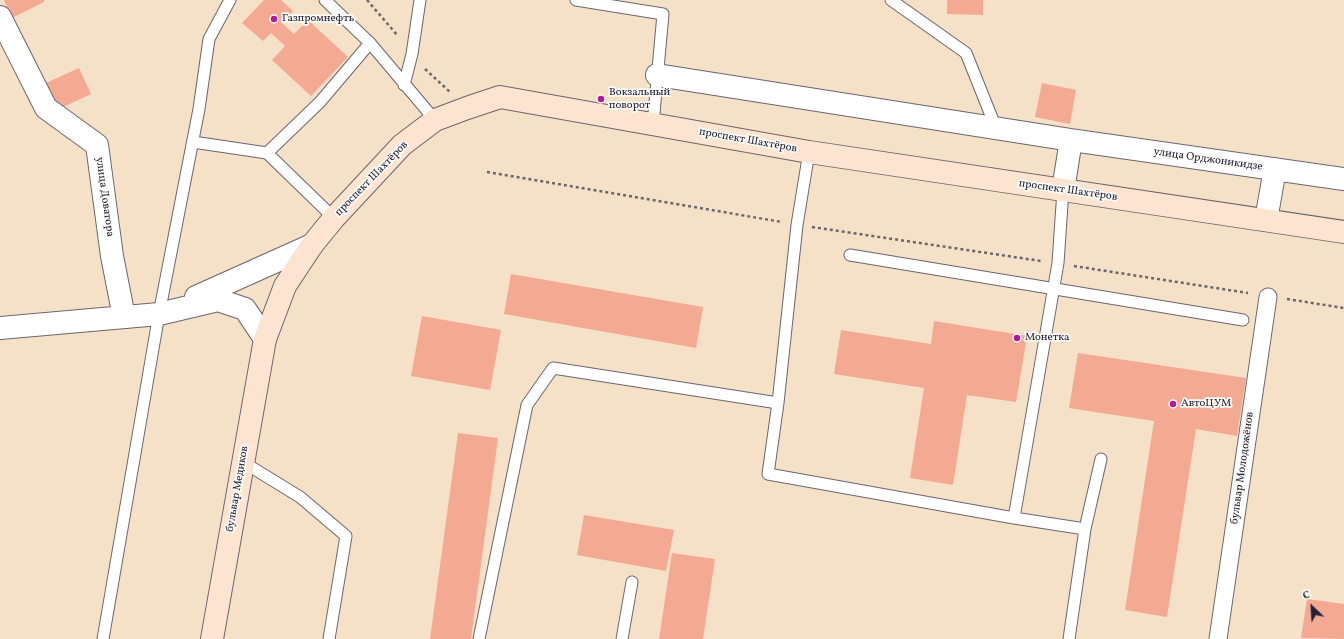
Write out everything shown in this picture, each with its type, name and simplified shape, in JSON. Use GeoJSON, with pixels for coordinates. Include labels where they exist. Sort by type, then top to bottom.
{"type":"FeatureCollection","features":[{"type":"Feature","properties":{"kind":"main road","name":"проспект Шахтёров"},"geometry":{"type":"LineString","coordinates":[[264,339],[285,286],[312,245],[334,218],[402,145],[435,120],[500,97],[809,152],[1344,232]]}},
{"type":"Feature","properties":{"kind":"main road","name":"бульвар Медиков"},"geometry":{"type":"LineString","coordinates":[[212,639],[264,339]]}},
{"type":"Feature","properties":{"kind":"street","name":"улица Доватора"},"geometry":{"type":"LineString","coordinates":[[0,17],[46,108],[97,144],[112,256],[124,317]]}},
{"type":"Feature","properties":{"kind":"street","name":"улица Орджоникидзе"},"geometry":{"type":"LineString","coordinates":[[657,75],[1071,140],[1344,179]]}},
{"type":"Feature","properties":{"kind":"street"},"geometry":{"type":"LineString","coordinates":[[1063,190],[1071,140]]}},
{"type":"Feature","properties":{"kind":"street"},"geometry":{"type":"LineString","coordinates":[[1266,220],[1275,169]]}},
{"type":"Feature","properties":{"kind":"street"},"geometry":{"type":"LineString","coordinates":[[159,314],[312,245]]}},
{"type":"Feature","properties":{"kind":"street","name":"бульвар Молодожёнов"},"geometry":{"type":"LineString","coordinates":[[1218,639],[1268,296]]}},
{"type":"Feature","properties":{"kind":"street"},"geometry":{"type":"LineString","coordinates":[[0,328],[159,314],[218,300],[245,309],[264,339]]}},
{"type":"Feature","properties":{"kind":"lane"},"geometry":{"type":"LineString","coordinates":[[103,639],[159,314],[199,109],[209,39],[230,0]]}},
{"type":"Feature","properties":{"kind":"lane"},"geometry":{"type":"LineString","coordinates":[[404,85],[412,54],[420,0]]}},
{"type":"Feature","properties":{"kind":"lane"},"geometry":{"type":"LineString","coordinates":[[576,0],[663,14],[653,124]]}},
{"type":"Feature","properties":{"kind":"lane"},"geometry":{"type":"LineString","coordinates":[[892,0],[966,53],[996,128]]}},
{"type":"Feature","properties":{"kind":"lane"},"geometry":{"type":"LineString","coordinates":[[329,1],[370,43],[435,120]]}},
{"type":"Feature","properties":{"kind":"lane"},"geometry":{"type":"LineString","coordinates":[[267,153],[320,102],[370,43]]}},
{"type":"Feature","properties":{"kind":"lane"},"geometry":{"type":"LineString","coordinates":[[193,142],[267,153],[334,218]]}},
{"type":"Feature","properties":{"kind":"lane"},"geometry":{"type":"LineString","coordinates":[[809,152],[797,225],[778,402],[768,474],[1014,518],[1085,529]]}},
{"type":"Feature","properties":{"kind":"lane"},"geometry":{"type":"LineString","coordinates":[[1014,518],[1058,263],[1063,190]]}},
{"type":"Feature","properties":{"kind":"lane"},"geometry":{"type":"LineString","coordinates":[[850,255],[1243,320]]}},
{"type":"Feature","properties":{"kind":"lane"},"geometry":{"type":"LineString","coordinates":[[479,639],[527,405],[553,368],[778,402]]}},
{"type":"Feature","properties":{"kind":"lane"},"geometry":{"type":"LineString","coordinates":[[1069,639],[1085,529],[1101,459]]}},
{"type":"Feature","properties":{"kind":"lane"},"geometry":{"type":"LineString","coordinates":[[243,462],[300,497],[346,536],[329,639]]}},
{"type":"Feature","properties":{"kind":"lane"},"geometry":{"type":"LineString","coordinates":[[622,639],[632,582]]}},
{"type":"Feature","properties":{"kind":"path"},"geometry":{"type":"LineString","coordinates":[[487,172],[797,225],[1058,263],[1344,308]]}},
{"type":"Feature","properties":{"kind":"building"},"geometry":{"type":"Polygon","coordinates":[[[4,0],[44,0],[44,2],[12,18],[4,0]]]}},
{"type":"Feature","properties":{"kind":"building"},"geometry":{"type":"Polygon","coordinates":[[[264,0],[281,0],[293,11],[282,23],[294,34],[308,20],[348,57],[311,96],[272,60],[285,46],[271,33],[263,41],[242,23],[264,0]]]}},
{"type":"Feature","properties":{"kind":"building"},"geometry":{"type":"Polygon","coordinates":[[[947,0],[983,0],[983,15],[947,14],[947,0]]]}},
{"type":"Feature","properties":{"kind":"building"},"geometry":{"type":"Polygon","coordinates":[[[79,68],[91,94],[59,109],[46,83],[79,68]]]}},
{"type":"Feature","properties":{"kind":"building"},"geometry":{"type":"Polygon","coordinates":[[[1042,83],[1076,90],[1070,124],[1035,117],[1042,83]]]}},
{"type":"Feature","properties":{"kind":"building"},"geometry":{"type":"Polygon","coordinates":[[[511,274],[703,307],[696,348],[504,314],[511,274]]]}},
{"type":"Feature","properties":{"kind":"building"},"geometry":{"type":"Polygon","coordinates":[[[422,316],[501,330],[490,390],[411,376],[422,316]]]}},
{"type":"Feature","properties":{"kind":"building"},"geometry":{"type":"Polygon","coordinates":[[[934,321],[1027,336],[1016,402],[967,395],[953,485],[910,478],[924,388],[834,374],[841,330],[931,344],[934,321]]]}},
{"type":"Feature","properties":{"kind":"building"},"geometry":{"type":"Polygon","coordinates":[[[1078,353],[1246,378],[1237,436],[1196,429],[1167,617],[1125,610],[1154,421],[1069,408],[1078,353]]]}},
{"type":"Feature","properties":{"kind":"building"},"geometry":{"type":"Polygon","coordinates":[[[458,433],[498,438],[471,639],[430,639],[458,433]]]}},
{"type":"Feature","properties":{"kind":"building"},"geometry":{"type":"Polygon","coordinates":[[[584,515],[674,530],[666,571],[577,555],[584,515]]]}},
{"type":"Feature","properties":{"kind":"building"},"geometry":{"type":"Polygon","coordinates":[[[672,553],[715,559],[703,639],[659,639],[672,553]]]}},
{"type":"Feature","properties":{"kind":"building"},"geometry":{"type":"Polygon","coordinates":[[[1307,599],[1344,604],[1344,639],[1301,638],[1307,599]]]}},
{"type":"Feature","properties":{"kind":"place","name":"Газпромнефть"},"geometry":{"type":"Point","coordinates":[274,19]}},
{"type":"Feature","properties":{"kind":"place","name":"Вокзальный поворот"},"geometry":{"type":"Point","coordinates":[601,99]}},
{"type":"Feature","properties":{"kind":"place","name":"Монетка"},"geometry":{"type":"Point","coordinates":[1017,338]}},
{"type":"Feature","properties":{"kind":"place","name":"АвтоЦУМ"},"geometry":{"type":"Point","coordinates":[1173,404]}}]}
